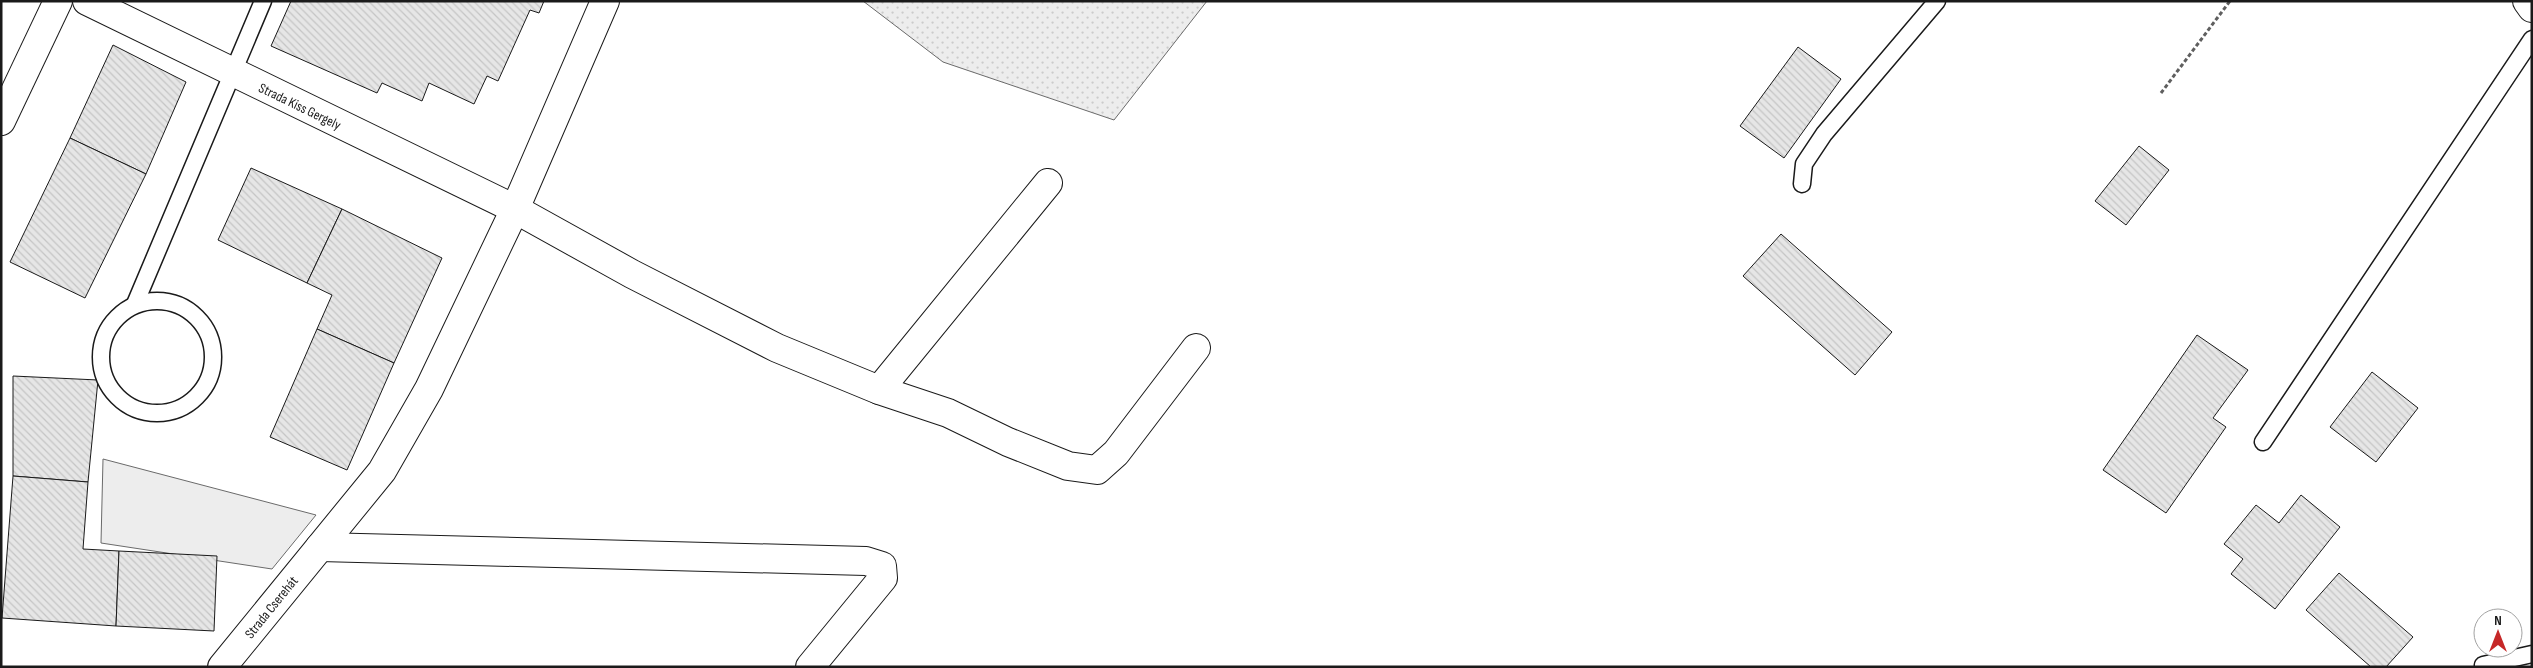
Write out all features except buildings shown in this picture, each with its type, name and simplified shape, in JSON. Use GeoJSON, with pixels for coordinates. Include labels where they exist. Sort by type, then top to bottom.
{"type":"FeatureCollection","features":[{"type":"Feature","properties":{"kind":"street"},"geometry":{"type":"LineString","coordinates":[[1,121],[58,1]]}},
{"type":"Feature","properties":{"kind":"street","name":"Strada Kiss Gergely"},"geometry":{"type":"LineString","coordinates":[[87,1],[232,74],[515,209],[632,274],[777,348],[879,390],[948,413],[1008,442],[1068,466],[1097,470],[1116,453],[1196,348]]}},
{"type":"Feature","properties":{"kind":"street"},"geometry":{"type":"LineString","coordinates":[[320,547],[382,471],[424,397],[515,209],[605,1]]}},
{"type":"Feature","properties":{"kind":"street"},"geometry":{"type":"LineString","coordinates":[[2527,1],[2532,8]]}},
{"type":"Feature","properties":{"kind":"street"},"geometry":{"type":"LineString","coordinates":[[879,390],[1048,183]]}},
{"type":"Feature","properties":{"kind":"street"},"geometry":{"type":"LineString","coordinates":[[320,547],[866,561],[882,566],[883,578],[810,667]]}},
{"type":"Feature","properties":{"kind":"street","name":"Strada Cserehát"},"geometry":{"type":"LineString","coordinates":[[222,667],[320,547]]}},
{"type":"Feature","properties":{"kind":"lane"},"geometry":{"type":"LineString","coordinates":[[135,304],[165,300],[192,312],[211,335],[214,365],[203,392],[179,410],[150,414],[122,403],[104,379],[100,350],[112,322],[135,304],[263,1]]}},
{"type":"Feature","properties":{"kind":"lane"},"geometry":{"type":"LineString","coordinates":[[1802,184],[1804,164],[1824,134],[1937,1]]}},
{"type":"Feature","properties":{"kind":"lane"},"geometry":{"type":"LineString","coordinates":[[2263,442],[2532,39]]}},
{"type":"Feature","properties":{"kind":"lane"},"geometry":{"type":"LineString","coordinates":[[2483,664],[2532,654]]}},
{"type":"Feature","properties":{"kind":"path"},"geometry":{"type":"LineString","coordinates":[[2161,93],[2230,1]]}},
{"type":"Feature","properties":{"kind":"shaded area"},"geometry":{"type":"Polygon","coordinates":[[[863,1],[1207,1],[1114,120],[943,62],[863,1]]]}},
{"type":"Feature","properties":{"kind":"shaded area"},"geometry":{"type":"Polygon","coordinates":[[[103,459],[316,515],[272,569],[101,543],[103,459]]]}}]}
